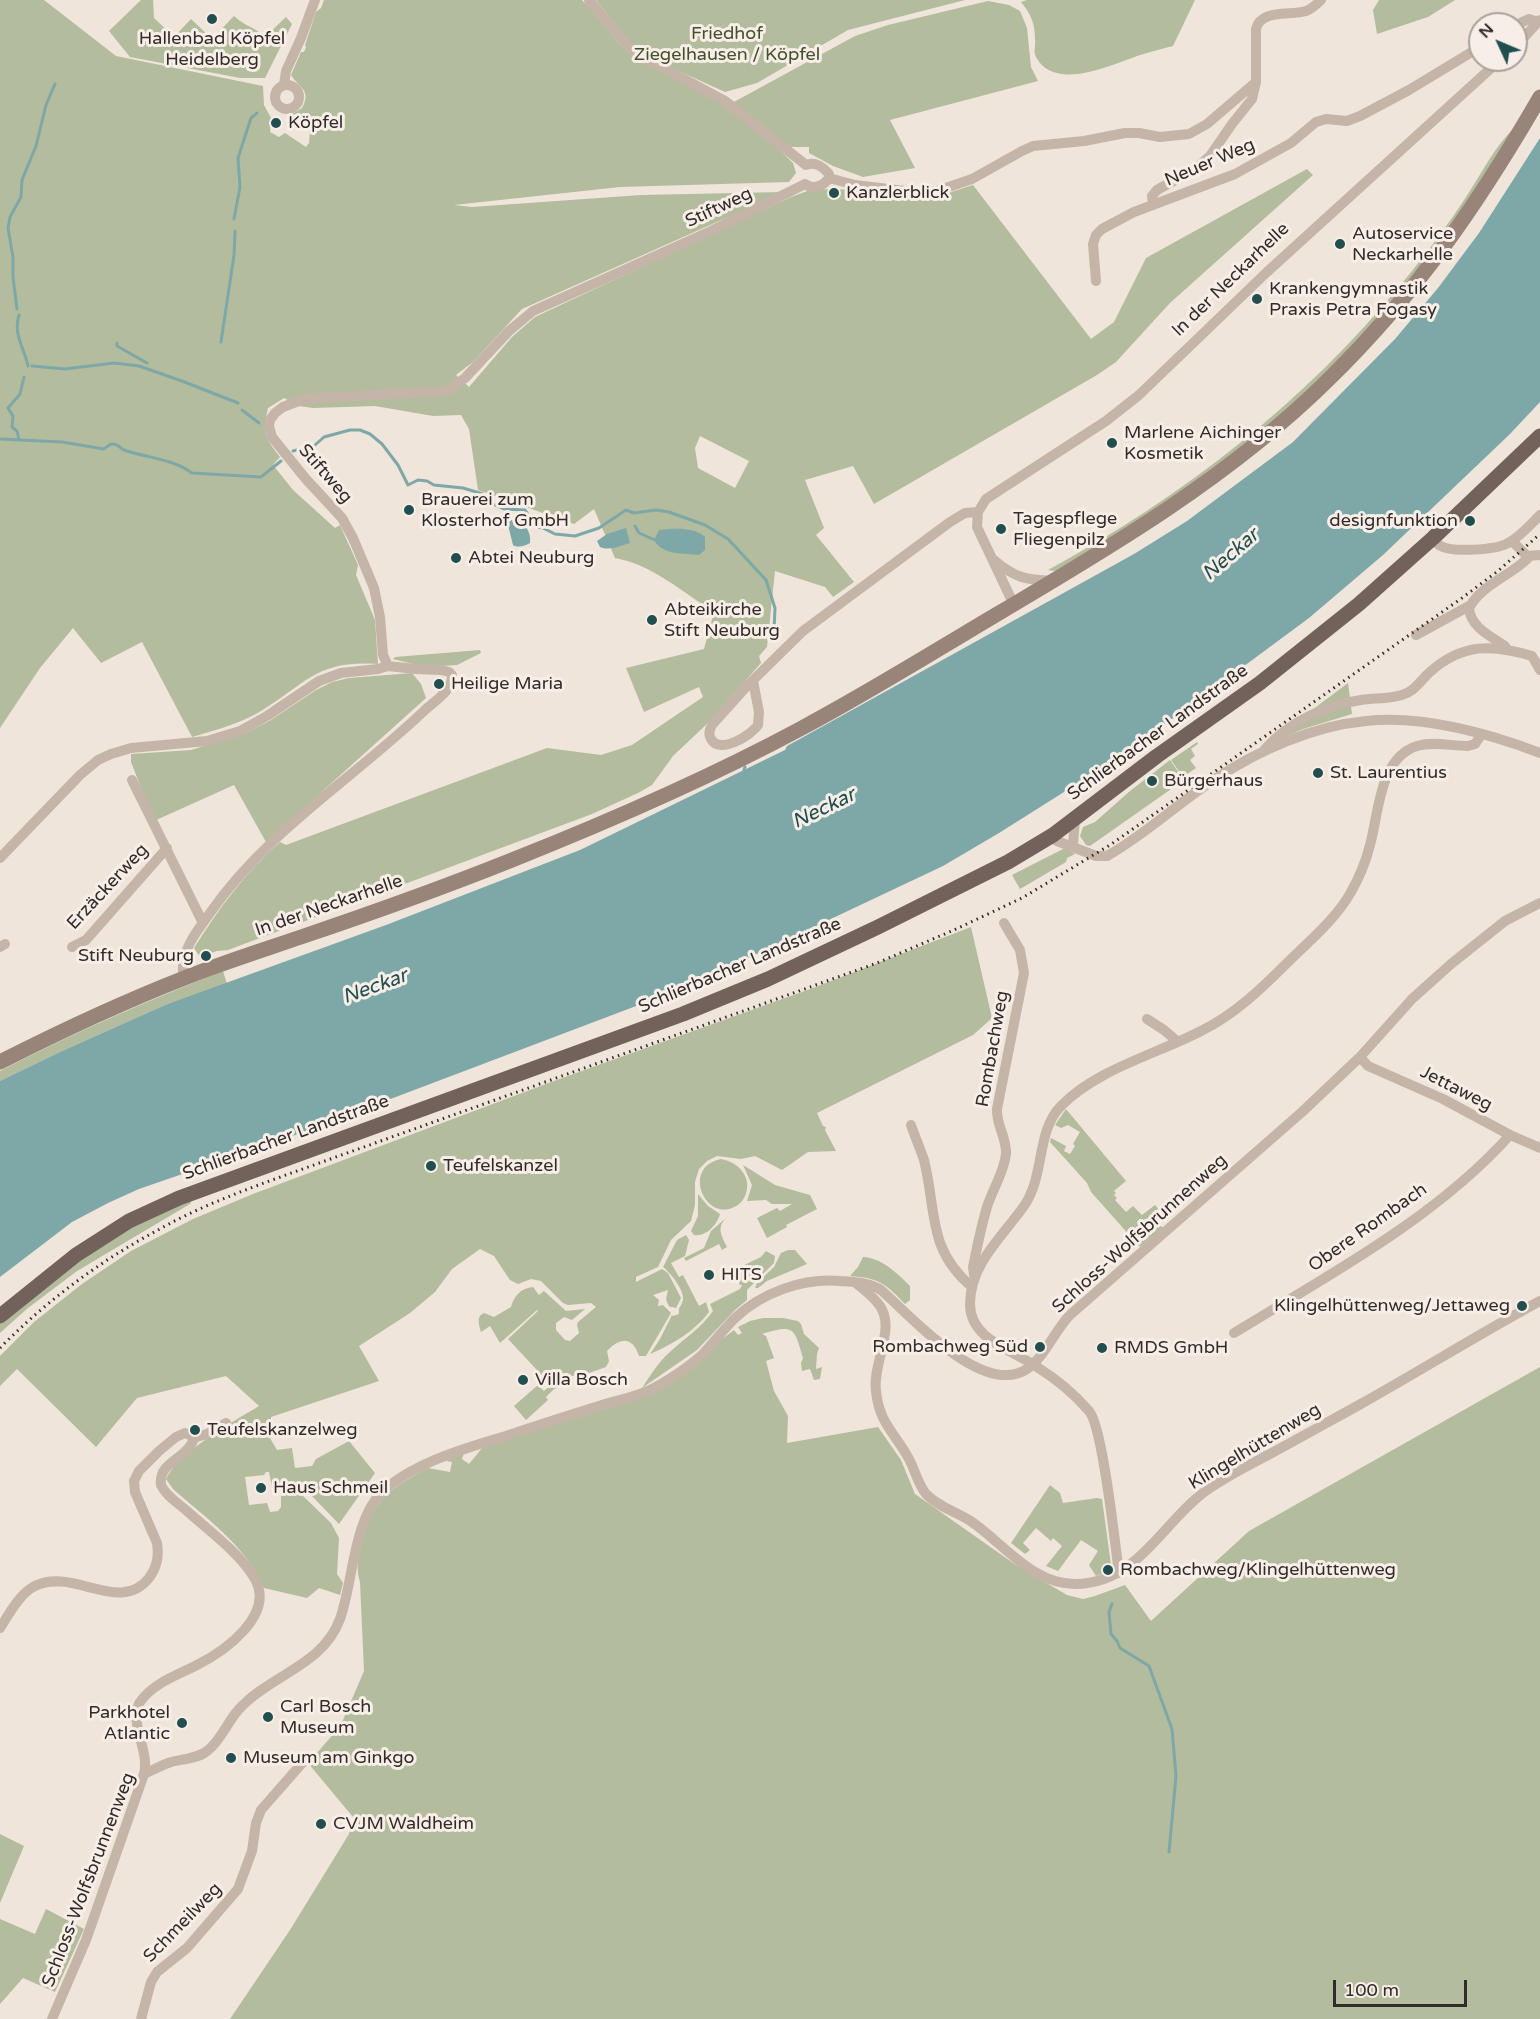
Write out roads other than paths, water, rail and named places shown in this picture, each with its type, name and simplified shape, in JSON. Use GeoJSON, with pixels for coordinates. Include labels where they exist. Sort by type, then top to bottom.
{"type":"FeatureCollection","features":[{"type":"Feature","properties":{"kind":"main road","name":"In der Neckarhelle"},"geometry":{"type":"LineString","coordinates":[[0,1062],[69,1028],[183,978],[448,885],[590,828],[672,792],[806,726],[1054,581],[1139,528],[1209,480],[1264,437],[1326,382],[1381,325],[1443,249],[1496,172],[1540,97]]}},
{"type":"Feature","properties":{"kind":"main road","name":"Schlierbacher Landstraße"},"geometry":{"type":"LineString","coordinates":[[0,1316],[76,1255],[129,1221],[179,1197],[726,997],[768,980],[1008,862],[1053,835],[1307,646],[1359,604],[1540,436]]}},
{"type":"Feature","properties":{"kind":"street"},"geometry":{"type":"LineString","coordinates":[[589,0],[639,56],[725,101],[806,165]]}},
{"type":"Feature","properties":{"kind":"street"},"geometry":{"type":"LineString","coordinates":[[1256,82],[1258,22],[1267,16],[1307,11],[1321,0]]}},
{"type":"Feature","properties":{"kind":"street"},"geometry":{"type":"LineString","coordinates":[[284,85],[286,71],[301,38],[312,1]]}},
{"type":"Feature","properties":{"kind":"street"},"geometry":{"type":"LineString","coordinates":[[1528,33],[1539,21]]}},
{"type":"Feature","properties":{"kind":"street","name":"Neuer Weg"},"geometry":{"type":"LineString","coordinates":[[1256,82],[1252,99],[1210,156],[1196,169],[1157,190],[1152,196],[1153,205],[1235,174],[1291,143],[1311,125],[1321,120],[1347,121],[1360,116],[1468,54]]}},
{"type":"Feature","properties":{"kind":"street","name":"In der Neckarhelle"},"geometry":{"type":"LineString","coordinates":[[753,681],[759,712],[759,722],[756,728],[722,746],[711,741],[709,733],[712,725],[753,681],[794,639],[831,609],[950,522],[965,513],[978,512],[991,494],[1106,421],[1139,395],[1236,300],[1487,72]]}},
{"type":"Feature","properties":{"kind":"street","name":"Neuer Weg"},"geometry":{"type":"LineString","coordinates":[[830,178],[855,185],[914,192],[937,191],[972,179],[1033,146],[1084,141],[1125,133],[1160,137],[1189,134],[1207,124],[1256,82]]}},
{"type":"Feature","properties":{"kind":"street"},"geometry":{"type":"LineString","coordinates":[[805,184],[803,171],[806,165],[812,163],[821,167],[830,178]]}},
{"type":"Feature","properties":{"kind":"street","name":"Stiftweg"},"geometry":{"type":"LineString","coordinates":[[388,666],[383,655],[380,617],[374,588],[353,538],[342,518],[309,483],[272,437],[270,423],[275,413],[293,402],[316,397],[447,391],[465,378],[509,331],[533,311],[711,231],[805,184],[810,187],[818,186],[830,178]]}},
{"type":"Feature","properties":{"kind":"street"},"geometry":{"type":"LineString","coordinates":[[1096,281],[1093,244],[1098,232],[1153,205]]}},
{"type":"Feature","properties":{"kind":"street"},"geometry":{"type":"LineString","coordinates":[[978,512],[976,527],[1014,604]]}},
{"type":"Feature","properties":{"kind":"street"},"geometry":{"type":"LineString","coordinates":[[1432,538],[1440,546],[1470,550],[1495,548],[1512,541],[1540,515]]}},
{"type":"Feature","properties":{"kind":"street"},"geometry":{"type":"LineString","coordinates":[[1416,635],[1471,605],[1483,591],[1537,554],[1512,541]]}},
{"type":"Feature","properties":{"kind":"street"},"geometry":{"type":"LineString","coordinates":[[989,555],[1014,576],[1031,580],[1054,581]]}},
{"type":"Feature","properties":{"kind":"street"},"geometry":{"type":"LineString","coordinates":[[1471,605],[1470,614],[1476,624],[1502,647]]}},
{"type":"Feature","properties":{"kind":"street"},"geometry":{"type":"LineString","coordinates":[[1261,754],[1272,742],[1315,713],[1346,703],[1405,694],[1432,669],[1473,648],[1502,647],[1536,655],[1540,670]]}},
{"type":"Feature","properties":{"kind":"street"},"geometry":{"type":"LineString","coordinates":[[0,858],[80,775],[105,756],[131,747],[194,743],[218,738],[251,726],[309,687],[330,676],[388,666],[441,669],[451,674],[452,681],[446,690],[415,720],[311,807],[253,860],[229,887],[203,923],[184,956],[183,978]]}},
{"type":"Feature","properties":{"kind":"street"},"geometry":{"type":"LineString","coordinates":[[1053,835],[1057,841],[1073,845],[1096,856],[1107,856],[1216,778],[1261,754],[1313,732],[1367,721],[1393,720],[1424,723],[1511,742],[1540,753]]}},
{"type":"Feature","properties":{"kind":"street"},"geometry":{"type":"LineString","coordinates":[[911,1125],[924,1160],[942,1250],[951,1266],[974,1282],[990,1250],[1023,1208],[1032,1192],[1047,1133],[1060,1107],[1085,1086],[1228,1016],[1286,964],[1338,911],[1351,892],[1370,845],[1385,782],[1398,760],[1411,748],[1420,745],[1468,746],[1476,744],[1481,735]]}},
{"type":"Feature","properties":{"kind":"street","name":"Erzäckerweg"},"geometry":{"type":"LineString","coordinates":[[132,780],[203,923]]}},
{"type":"Feature","properties":{"kind":"street"},"geometry":{"type":"LineString","coordinates":[[1073,845],[1075,819]]}},
{"type":"Feature","properties":{"kind":"street","name":"Erzäckerweg"},"geometry":{"type":"LineString","coordinates":[[72,946],[86,940],[167,848]]}},
{"type":"Feature","properties":{"kind":"street","name":"Schloss-Wolfsbrunnenweg"},"geometry":{"type":"LineString","coordinates":[[52,2019],[86,1940],[144,1774],[168,1763],[204,1753],[213,1746],[233,1716],[246,1702],[262,1688],[308,1661],[325,1646],[341,1615],[355,1550],[364,1524],[376,1499],[391,1485],[427,1464],[470,1447],[651,1389],[701,1355],[739,1315],[778,1291],[800,1283],[856,1282],[872,1285],[882,1290],[928,1334],[957,1356],[1001,1375],[1012,1376],[1026,1369],[1033,1364],[1070,1315],[1302,1112],[1360,1057],[1412,999],[1451,963],[1505,921],[1540,903]]}},
{"type":"Feature","properties":{"kind":"street","name":"Rombachweg"},"geometry":{"type":"LineString","coordinates":[[1004,923],[1020,950],[1024,973],[997,1109],[1006,1154],[986,1209],[973,1267],[974,1282],[970,1302],[972,1317],[975,1325],[991,1340],[1033,1364],[1083,1404],[1094,1418],[1100,1443],[1119,1573]]}},
{"type":"Feature","properties":{"kind":"street"},"geometry":{"type":"LineString","coordinates":[[1147,1019],[1178,1042]]}},
{"type":"Feature","properties":{"kind":"street","name":"Jettaweg"},"geometry":{"type":"LineString","coordinates":[[1360,1057],[1368,1066],[1443,1099],[1510,1136],[1540,1148]]}},
{"type":"Feature","properties":{"kind":"street","name":"Obere Rombach"},"geometry":{"type":"LineString","coordinates":[[1234,1333],[1314,1285],[1409,1223],[1470,1174],[1510,1136]]}},
{"type":"Feature","properties":{"kind":"street","name":"Klingelhüttenweg"},"geometry":{"type":"LineString","coordinates":[[856,1282],[874,1299],[885,1316],[886,1329],[875,1375],[882,1417],[909,1460],[927,1495],[971,1522],[1026,1566],[1047,1578],[1079,1584],[1098,1581],[1129,1568],[1179,1515],[1208,1490],[1540,1301]]}},
{"type":"Feature","properties":{"kind":"street"},"geometry":{"type":"LineString","coordinates":[[193,1438],[207,1434],[226,1423]]}},
{"type":"Feature","properties":{"kind":"street"},"geometry":{"type":"LineString","coordinates":[[0,1628],[22,1597],[33,1587],[50,1581],[82,1584],[117,1593],[134,1590],[144,1583],[155,1568],[158,1552],[157,1543],[135,1492],[134,1481],[147,1463],[176,1437],[188,1433],[193,1438]]}},
{"type":"Feature","properties":{"kind":"street"},"geometry":{"type":"LineString","coordinates":[[144,1774],[146,1757],[136,1720],[140,1703],[161,1684],[207,1660],[240,1633],[255,1617],[259,1603],[258,1584],[248,1568],[169,1496],[161,1485],[160,1479],[164,1469],[191,1446],[193,1438]]}},
{"type":"Feature","properties":{"kind":"street","name":"Schmeilweg"},"geometry":{"type":"LineString","coordinates":[[141,2019],[151,1982],[157,1972],[188,1948],[238,1889],[252,1851],[256,1823],[261,1810],[304,1761]]}},
{"type":"Feature","properties":{"kind":"water","name":"Neckar"},"geometry":{"type":"Polygon","coordinates":[[[1540,138],[1540,402],[1510,434],[1383,555],[1309,618],[1186,709],[1091,775],[943,866],[689,986],[298,1134],[139,1189],[72,1222],[0,1277],[0,1081],[165,1005],[386,925],[580,850],[785,750],[787,746],[1134,554],[1187,521],[1293,442],[1395,339],[1438,288],[1479,233],[1540,138]]]}},
{"type":"Feature","properties":{"kind":"water"},"geometry":{"type":"Polygon","coordinates":[[[507,521],[518,521],[525,526],[530,543],[522,546],[513,545],[507,521]]]}},
{"type":"Feature","properties":{"kind":"water"},"geometry":{"type":"Polygon","coordinates":[[[626,528],[630,543],[619,547],[600,547],[597,541],[607,534],[626,528]]]}},
{"type":"Feature","properties":{"kind":"water"},"geometry":{"type":"Polygon","coordinates":[[[659,530],[696,531],[705,537],[705,550],[699,555],[681,554],[663,549],[654,540],[659,530]]]}},
{"type":"Feature","properties":{"kind":"waterway"},"geometry":{"type":"LineString","coordinates":[[17,309],[8,228],[10,217],[21,197],[22,180],[36,146],[46,105],[55,84]]}},
{"type":"Feature","properties":{"kind":"waterway"},"geometry":{"type":"LineString","coordinates":[[234,219],[240,187],[238,158],[251,118],[257,113]]}},
{"type":"Feature","properties":{"kind":"waterway"},"geometry":{"type":"LineString","coordinates":[[221,342],[234,255],[235,231]]}},
{"type":"Feature","properties":{"kind":"waterway"},"geometry":{"type":"LineString","coordinates":[[19,315],[18,335],[28,366]]}},
{"type":"Feature","properties":{"kind":"waterway"},"geometry":{"type":"LineString","coordinates":[[117,343],[117,346],[147,363]]}},
{"type":"Feature","properties":{"kind":"waterway"},"geometry":{"type":"LineString","coordinates":[[32,366],[65,369],[114,363],[139,366],[238,403]]}},
{"type":"Feature","properties":{"kind":"waterway"},"geometry":{"type":"LineString","coordinates":[[19,440],[17,431],[12,427],[13,416],[8,408],[20,394],[24,377]]}},
{"type":"Feature","properties":{"kind":"waterway"},"geometry":{"type":"LineString","coordinates":[[242,410],[259,423]]}},
{"type":"Feature","properties":{"kind":"waterway"},"geometry":{"type":"LineString","coordinates":[[293,451],[307,452],[324,437],[350,430],[360,430],[370,434],[382,444],[398,465],[408,485],[418,480],[427,481],[434,485],[463,488],[483,494],[488,502],[504,509],[525,510],[529,516],[534,516],[537,527],[555,534],[575,536],[599,528],[626,510],[634,513],[656,510],[669,512],[705,525],[728,539],[766,580],[775,608],[774,631]]}},
{"type":"Feature","properties":{"kind":"waterway"},"geometry":{"type":"LineString","coordinates":[[0,439],[62,442],[104,449],[114,444],[124,450],[176,464],[192,473],[261,477],[281,461]]}},
{"type":"Feature","properties":{"kind":"waterway"},"geometry":{"type":"LineString","coordinates":[[635,526],[639,533],[655,540]]}},
{"type":"Feature","properties":{"kind":"waterway"},"geometry":{"type":"LineString","coordinates":[[1112,1604],[1109,1612],[1111,1634],[1120,1648],[1149,1666],[1172,1729],[1176,1776],[1169,1852]]}},
{"type":"Feature","properties":{"kind":"railway"},"geometry":{"type":"LineString","coordinates":[[0,1348],[74,1283],[136,1242],[209,1205],[279,1177],[877,963],[1022,898],[1110,845],[1462,598],[1498,571],[1540,534]]}},
{"type":"Feature","properties":{"kind":"place","name":"Hallenbad Köpfel Heidelberg"},"geometry":{"type":"Point","coordinates":[212,19]}},
{"type":"Feature","properties":{"kind":"place","name":"Köpfel"},"geometry":{"type":"Point","coordinates":[276,123]}},
{"type":"Feature","properties":{"kind":"place","name":"Kanzlerblick"},"geometry":{"type":"Point","coordinates":[834,193]}},
{"type":"Feature","properties":{"kind":"place","name":"Autoservice Neckarhelle"},"geometry":{"type":"Point","coordinates":[1340,244]}},
{"type":"Feature","properties":{"kind":"place","name":"Krankengymnastik Praxis Petra Fogasy"},"geometry":{"type":"Point","coordinates":[1257,299]}},
{"type":"Feature","properties":{"kind":"place","name":"Marlene Aichinger Kosmetik"},"geometry":{"type":"Point","coordinates":[1112,443]}},
{"type":"Feature","properties":{"kind":"place","name":"Brauerei zum Klosterhof GmbH"},"geometry":{"type":"Point","coordinates":[409,510]}},
{"type":"Feature","properties":{"kind":"place","name":"designfunktion"},"geometry":{"type":"Point","coordinates":[1470,521]}},
{"type":"Feature","properties":{"kind":"place","name":"Tagespflege Fliegenpilz"},"geometry":{"type":"Point","coordinates":[1001,529]}},
{"type":"Feature","properties":{"kind":"place","name":"Abtei Neuburg"},"geometry":{"type":"Point","coordinates":[456,558]}},
{"type":"Feature","properties":{"kind":"place","name":"Abteikirche Stift Neuburg"},"geometry":{"type":"Point","coordinates":[652,620]}},
{"type":"Feature","properties":{"kind":"place","name":"Heilige Maria"},"geometry":{"type":"Point","coordinates":[439,684]}},
{"type":"Feature","properties":{"kind":"place","name":"St. Laurentius"},"geometry":{"type":"Point","coordinates":[1318,773]}},
{"type":"Feature","properties":{"kind":"place","name":"Bürgerhaus"},"geometry":{"type":"Point","coordinates":[1152,781]}},
{"type":"Feature","properties":{"kind":"place","name":"Stift Neuburg"},"geometry":{"type":"Point","coordinates":[206,956]}},
{"type":"Feature","properties":{"kind":"place","name":"Teufelskanzel"},"geometry":{"type":"Point","coordinates":[431,1166]}},
{"type":"Feature","properties":{"kind":"place","name":"HITS"},"geometry":{"type":"Point","coordinates":[709,1275]}},
{"type":"Feature","properties":{"kind":"place","name":"Klingelhüttenweg/Jettaweg"},"geometry":{"type":"Point","coordinates":[1522,1306]}},
{"type":"Feature","properties":{"kind":"place","name":"Rombachweg Süd"},"geometry":{"type":"Point","coordinates":[1040,1347]}},
{"type":"Feature","properties":{"kind":"place","name":"RMDS GmbH"},"geometry":{"type":"Point","coordinates":[1102,1348]}},
{"type":"Feature","properties":{"kind":"place","name":"Villa Bosch"},"geometry":{"type":"Point","coordinates":[523,1380]}},
{"type":"Feature","properties":{"kind":"place","name":"Teufelskanzelweg"},"geometry":{"type":"Point","coordinates":[195,1430]}},
{"type":"Feature","properties":{"kind":"place","name":"Haus Schmeil"},"geometry":{"type":"Point","coordinates":[261,1488]}},
{"type":"Feature","properties":{"kind":"place","name":"Rombachweg/Klingelhüttenweg"},"geometry":{"type":"Point","coordinates":[1108,1570]}},
{"type":"Feature","properties":{"kind":"place","name":"Carl Bosch Museum"},"geometry":{"type":"Point","coordinates":[268,1717]}},
{"type":"Feature","properties":{"kind":"place","name":"Parkhotel Atlantic"},"geometry":{"type":"Point","coordinates":[182,1723]}},
{"type":"Feature","properties":{"kind":"place","name":"Museum am Ginkgo"},"geometry":{"type":"Point","coordinates":[231,1758]}},
{"type":"Feature","properties":{"kind":"place","name":"CVJM Waldheim"},"geometry":{"type":"Point","coordinates":[321,1824]}},
{"type":"Feature","properties":{"kind":"park label","name":"Friedhof Ziegelhausen / Köpfel"},"geometry":{"type":"Point","coordinates":[727,44]}}]}
